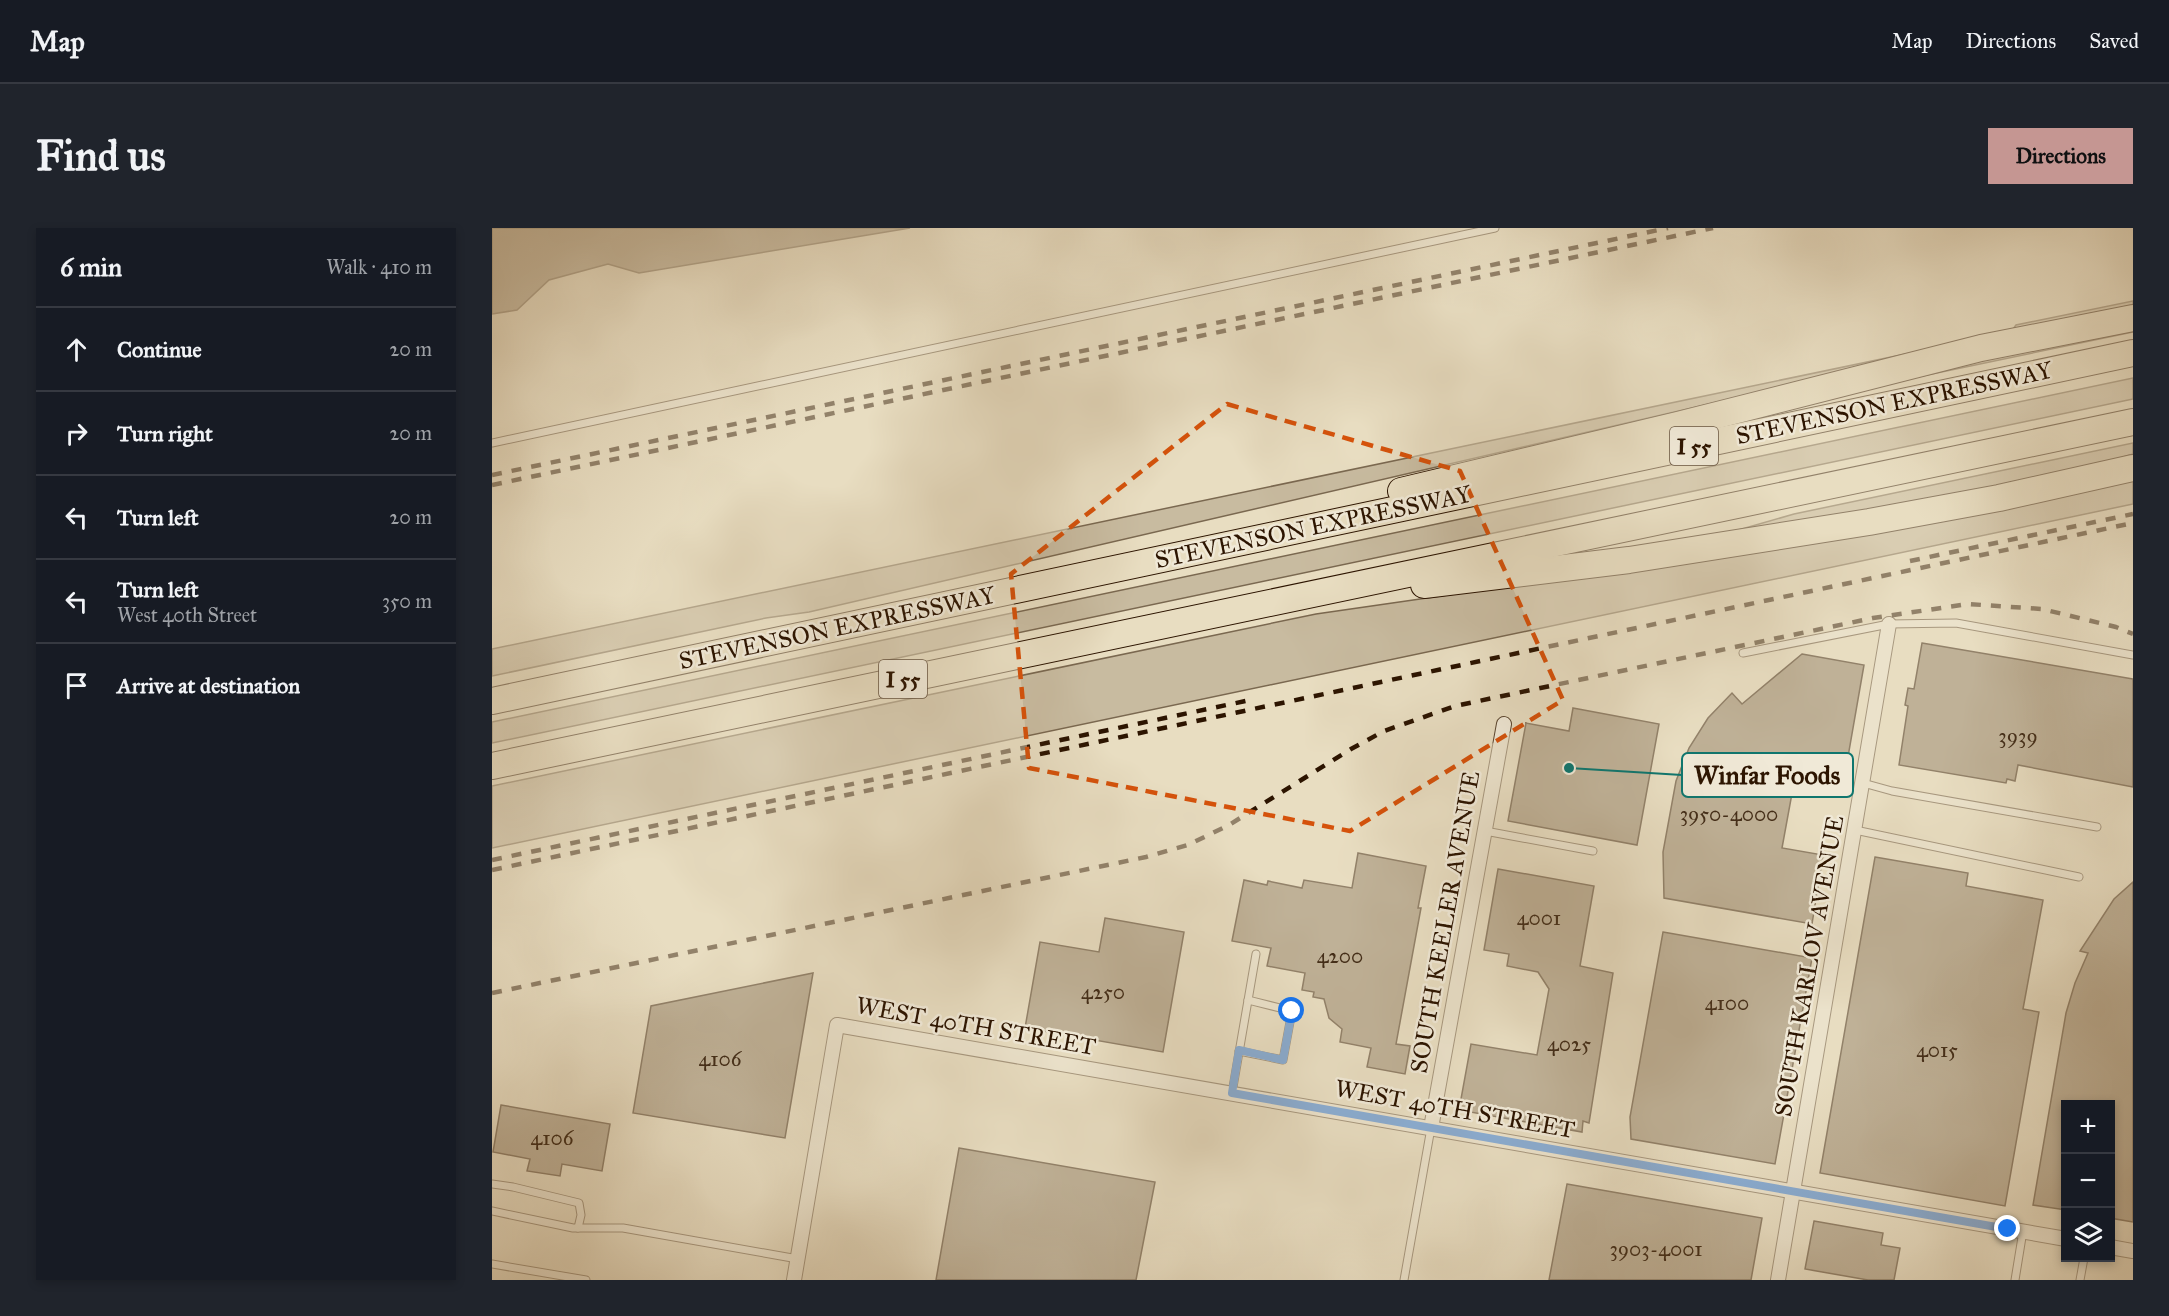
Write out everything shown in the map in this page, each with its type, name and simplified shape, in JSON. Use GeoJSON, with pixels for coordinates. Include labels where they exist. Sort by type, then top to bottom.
{"type":"FeatureCollection","features":[{"type":"Feature","properties":{"kind":"highway"},"geometry":{"type":"LineString","coordinates":[[1256,539],[1372,498],[1690,422],[1981,348],[2133,318]]}},
{"type":"Feature","properties":{"kind":"highway","name":"STEVENSON EXPRESSWAY"},"geometry":{"type":"LineString","coordinates":[[492,701],[2133,353]]}},
{"type":"Feature","properties":{"kind":"highway","name":"I 55"},"geometry":{"type":"LineString","coordinates":[[492,766],[2133,422]]}},
{"type":"Feature","properties":{"kind":"highway"},"geometry":{"type":"LineString","coordinates":[[1313,593],[1436,584],[1629,560],[1937,510],[2133,469]]}},
{"type":"Feature","properties":{"kind":"street","name":"SOUTH KARLOV AVENUE"},"geometry":{"type":"LineString","coordinates":[[1778,1280],[1889,624]]}},
{"type":"Feature","properties":{"kind":"street","name":"SOUTH KEELER AVENUE"},"geometry":{"type":"LineString","coordinates":[[1431,1128],[1504,724]]}},
{"type":"Feature","properties":{"kind":"street","name":"WEST 40TH STREET"},"geometry":{"type":"LineString","coordinates":[[798,1258],[837,1025],[2061,1238]]}},
{"type":"Feature","properties":{"kind":"street"},"geometry":{"type":"LineString","coordinates":[[2115,1248],[2133,1251]]}},
{"type":"Feature","properties":{"kind":"street"},"geometry":{"type":"LineString","coordinates":[[794,1280],[798,1258]]}},
{"type":"Feature","properties":{"kind":"lane"},"geometry":{"type":"LineString","coordinates":[[492,443],[1495,228]]}},
{"type":"Feature","properties":{"kind":"lane"},"geometry":{"type":"LineString","coordinates":[[1743,653],[1889,624],[1956,623],[2133,655]]}},
{"type":"Feature","properties":{"kind":"lane"},"geometry":{"type":"LineString","coordinates":[[1863,783],[1892,791],[2097,827]]}},
{"type":"Feature","properties":{"kind":"lane"},"geometry":{"type":"LineString","coordinates":[[1855,830],[2079,877]]}},
{"type":"Feature","properties":{"kind":"lane"},"geometry":{"type":"LineString","coordinates":[[1485,831],[1593,851]]}},
{"type":"Feature","properties":{"kind":"lane"},"geometry":{"type":"LineString","coordinates":[[1232,1093],[1256,954]]}},
{"type":"Feature","properties":{"kind":"lane"},"geometry":{"type":"LineString","coordinates":[[1239,1050],[1283,1060],[1292,1011],[1248,1000]]}},
{"type":"Feature","properties":{"kind":"lane"},"geometry":{"type":"LineString","coordinates":[[1404,1280],[1431,1128]]}},
{"type":"Feature","properties":{"kind":"lane"},"geometry":{"type":"LineString","coordinates":[[492,1184],[579,1203],[578,1228]]}},
{"type":"Feature","properties":{"kind":"lane"},"geometry":{"type":"LineString","coordinates":[[492,1211],[578,1228],[622,1228],[798,1258]]}},
{"type":"Feature","properties":{"kind":"lane"},"geometry":{"type":"LineString","coordinates":[[2014,1280],[2023,1231]]}},
{"type":"Feature","properties":{"kind":"lane"},"geometry":{"type":"LineString","coordinates":[[2080,1280],[2083,1262]]}},
{"type":"Feature","properties":{"kind":"lane"},"geometry":{"type":"LineString","coordinates":[[492,1264],[586,1280]]}},
{"type":"Feature","properties":{"kind":"highlighted area"},"geometry":{"type":"Polygon","coordinates":[[[1227,404],[1460,471],[1563,700],[1350,831],[1029,768],[1011,574],[1227,404]]]}},
{"type":"Feature","properties":{"kind":"shaded area"},"geometry":{"type":"Polygon","coordinates":[[[492,228],[910,228],[639,273],[608,264],[549,280],[517,310],[492,314],[492,228]]]}},
{"type":"Feature","properties":{"kind":"shaded area"},"geometry":{"type":"Polygon","coordinates":[[[2133,301],[2133,306],[809,612],[766,618],[492,676],[492,649],[2011,332],[2016,325],[2133,301]]]}},
{"type":"Feature","properties":{"kind":"shaded area"},"geometry":{"type":"Polygon","coordinates":[[[2133,325],[2133,332],[1884,384],[2133,325]]]}},
{"type":"Feature","properties":{"kind":"shaded area"},"geometry":{"type":"Polygon","coordinates":[[[2133,378],[2133,399],[492,743],[492,722],[2133,378]]]}},
{"type":"Feature","properties":{"kind":"shaded area"},"geometry":{"type":"Polygon","coordinates":[[[2133,443],[2133,454],[2110,461],[1983,489],[1714,537],[1794,514],[2133,443]]]}},
{"type":"Feature","properties":{"kind":"shaded area"},"geometry":{"type":"Polygon","coordinates":[[[2133,480],[2133,504],[492,848],[492,786],[1316,614],[1871,534],[2133,480]]]}},
{"type":"Feature","properties":{"kind":"building"},"geometry":{"type":"Polygon","coordinates":[[[1922,643],[2133,679],[2133,787],[2018,765],[2015,781],[2007,779],[2006,783],[1899,765],[1908,706],[1905,705],[1908,688],[1914,689],[1922,643]]]}},
{"type":"Feature","properties":{"kind":"building"},"geometry":{"type":"Polygon","coordinates":[[[1802,654],[1864,665],[1845,774],[1797,766],[1782,848],[1823,855],[1812,924],[1664,898],[1663,852],[1676,781],[1689,748],[1708,718],[1732,693],[1742,704],[1802,654]]]}},
{"type":"Feature","properties":{"kind":"building"},"geometry":{"type":"Polygon","coordinates":[[[1573,708],[1659,724],[1637,845],[1508,821],[1526,723],[1569,731],[1573,708]]]}},
{"type":"Feature","properties":{"kind":"building"},"geometry":{"type":"Polygon","coordinates":[[[1358,853],[1426,866],[1418,908],[1421,908],[1396,1044],[1410,1046],[1405,1074],[1367,1067],[1371,1048],[1340,1042],[1342,1029],[1329,1018],[1324,999],[1313,997],[1314,992],[1302,990],[1305,973],[1267,966],[1271,948],[1232,941],[1244,880],[1267,885],[1268,881],[1302,888],[1304,880],[1352,888],[1358,853]]]}},
{"type":"Feature","properties":{"kind":"building"},"geometry":{"type":"Polygon","coordinates":[[[1875,857],[1968,873],[1966,886],[2043,900],[2023,1009],[2039,1012],[2005,1206],[1820,1173],[1875,857]]]}},
{"type":"Feature","properties":{"kind":"building"},"geometry":{"type":"Polygon","coordinates":[[[1498,869],[1594,886],[1580,966],[1613,973],[1589,1123],[1583,1121],[1582,1132],[1459,1110],[1471,1044],[1537,1055],[1549,989],[1538,972],[1507,966],[1509,954],[1484,950],[1498,869]]]}},
{"type":"Feature","properties":{"kind":"building"},"geometry":{"type":"Polygon","coordinates":[[[2133,882],[2133,1222],[2115,1219],[2115,1100],[2061,1100],[2061,1209],[2033,1205],[2066,1013],[2075,983],[2088,953],[2080,951],[2114,899],[2133,882]]]}},
{"type":"Feature","properties":{"kind":"building"},"geometry":{"type":"Polygon","coordinates":[[[1105,918],[1184,932],[1163,1052],[1025,1028],[1040,942],[1099,952],[1105,918]]]}},
{"type":"Feature","properties":{"kind":"building"},"geometry":{"type":"Polygon","coordinates":[[[1663,932],[1812,958],[1775,1164],[1631,1139],[1630,1117],[1663,932]]]}},
{"type":"Feature","properties":{"kind":"building"},"geometry":{"type":"Polygon","coordinates":[[[813,973],[785,1138],[633,1113],[651,1006],[813,973]]]}},
{"type":"Feature","properties":{"kind":"building"},"geometry":{"type":"Polygon","coordinates":[[[501,1105],[610,1124],[602,1171],[562,1164],[560,1176],[527,1171],[530,1159],[493,1152],[501,1105]]]}},
{"type":"Feature","properties":{"kind":"building"},"geometry":{"type":"Polygon","coordinates":[[[959,1148],[1155,1182],[1136,1280],[936,1280],[959,1148]]]}},
{"type":"Feature","properties":{"kind":"building"},"geometry":{"type":"Polygon","coordinates":[[[1567,1184],[1762,1218],[1751,1280],[1549,1280],[1567,1184]]]}},
{"type":"Feature","properties":{"kind":"building"},"geometry":{"type":"Polygon","coordinates":[[[1814,1221],[1883,1233],[1881,1245],[1900,1248],[1894,1280],[1868,1280],[1805,1269],[1814,1221]]]}},
{"type":"Feature","properties":{"kind":"railway"},"geometry":{"type":"LineString","coordinates":[[492,475],[1668,228]]}},
{"type":"Feature","properties":{"kind":"railway"},"geometry":{"type":"LineString","coordinates":[[492,485],[1713,228]]}},
{"type":"Feature","properties":{"kind":"railway"},"geometry":{"type":"LineString","coordinates":[[1910,561],[2133,514]]}},
{"type":"Feature","properties":{"kind":"railway"},"geometry":{"type":"LineString","coordinates":[[492,870],[2133,523]]}},
{"type":"Feature","properties":{"kind":"railway"},"geometry":{"type":"LineString","coordinates":[[492,993],[1146,857],[1188,845],[1229,825],[1384,731],[1455,706],[1873,618],[1968,604],[2042,609],[2116,627],[2133,634]]}},
{"type":"Feature","properties":{"kind":"railway"},"geometry":{"type":"LineString","coordinates":[[492,860],[1255,699]]}},
{"type":"Feature","properties":{"kind":"place","name":"Winfar Foods"},"geometry":{"type":"Point","coordinates":[1569,768]}},
{"type":"Feature","properties":{"kind":"route"},"geometry":{"type":"LineString","coordinates":[[1292,1011],[1283,1060],[1239,1050],[1232,1093],[2008,1229]]}}]}
